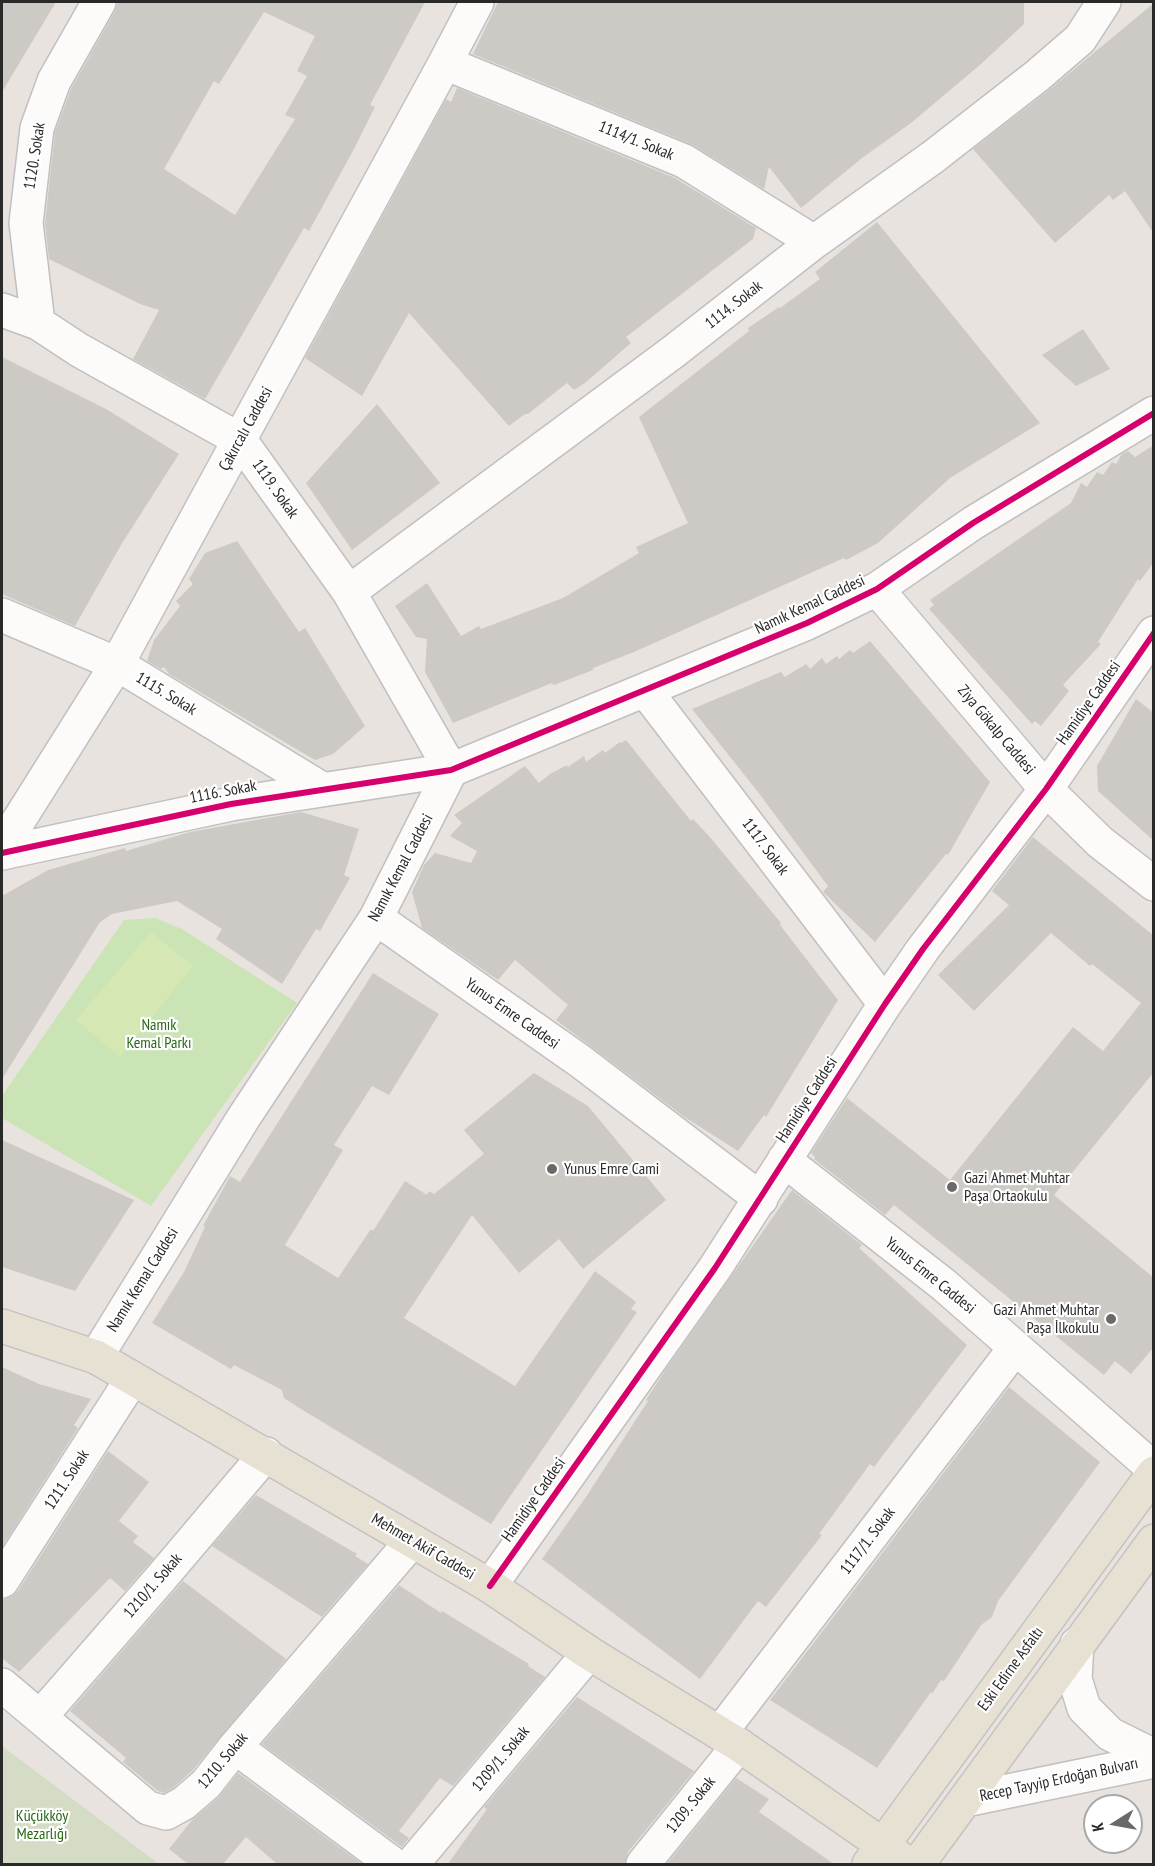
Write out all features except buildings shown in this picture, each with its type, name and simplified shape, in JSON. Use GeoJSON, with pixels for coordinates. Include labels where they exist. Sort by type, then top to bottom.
{"type":"FeatureCollection","features":[{"type":"Feature","properties":{"kind":"main road","name":"Mehmet Akif Caddesi"},"geometry":{"type":"LineString","coordinates":[[2,1326],[96,1357],[490,1586],[589,1653],[730,1739],[886,1858]]}},
{"type":"Feature","properties":{"kind":"main road","name":"Eski Edirne Asfaltı"},"geometry":{"type":"LineString","coordinates":[[886,1858],[909,1809],[1154,1471]]}},
{"type":"Feature","properties":{"kind":"main road"},"geometry":{"type":"LineString","coordinates":[[918,1864],[1154,1540]]}},
{"type":"Feature","properties":{"kind":"main road"},"geometry":{"type":"LineString","coordinates":[[909,1809],[965,1800]]}},
{"type":"Feature","properties":{"kind":"street","name":"1120. Sokak"},"geometry":{"type":"LineString","coordinates":[[38,323],[26,223],[37,128],[54,81],[99,2]]}},
{"type":"Feature","properties":{"kind":"street","name":"Çakırcalı Caddesi"},"geometry":{"type":"LineString","coordinates":[[2,848],[117,664],[477,2]]}},
{"type":"Feature","properties":{"kind":"street","name":"1114. Sokak"},"geometry":{"type":"LineString","coordinates":[[348,592],[673,352],[814,242],[933,158],[1080,39],[1104,2]]}},
{"type":"Feature","properties":{"kind":"street","name":"1114/1. Sokak"},"geometry":{"type":"LineString","coordinates":[[445,63],[684,161],[814,242]]}},
{"type":"Feature","properties":{"kind":"street","name":"1119. Sokak"},"geometry":{"type":"LineString","coordinates":[[2,310],[38,323],[79,350],[240,440],[348,592],[451,770]]}},
{"type":"Feature","properties":{"kind":"street","name":"Namık Kemal Caddesi"},"geometry":{"type":"LineString","coordinates":[[96,1357],[244,1117],[376,918],[451,770],[807,623],[877,589],[972,523],[1154,413]]}},
{"type":"Feature","properties":{"kind":"street","name":"Ziya Gökalp Caddesi"},"geometry":{"type":"LineString","coordinates":[[877,589],[1046,789],[1100,842],[1154,884]]}},
{"type":"Feature","properties":{"kind":"street","name":"1115. Sokak"},"geometry":{"type":"LineString","coordinates":[[2,615],[117,664],[322,789]]}},
{"type":"Feature","properties":{"kind":"street","name":"Hamidiye Caddesi"},"geometry":{"type":"LineString","coordinates":[[490,1586],[716,1268],[885,1004],[923,949],[1046,789],[1154,633]]}},
{"type":"Feature","properties":{"kind":"street","name":"1117. Sokak"},"geometry":{"type":"LineString","coordinates":[[645,690],[885,1004]]}},
{"type":"Feature","properties":{"kind":"street","name":"1116. Sokak"},"geometry":{"type":"LineString","coordinates":[[2,853],[231,804],[451,770]]}},
{"type":"Feature","properties":{"kind":"street","name":"Yunus Emre Caddesi"},"geometry":{"type":"LineString","coordinates":[[376,918],[580,1061],[761,1199]]}},
{"type":"Feature","properties":{"kind":"street","name":"Yunus Emre Caddesi"},"geometry":{"type":"LineString","coordinates":[[784,1160],[944,1285],[1154,1471]]}},
{"type":"Feature","properties":{"kind":"street","name":"1117/1. Sokak"},"geometry":{"type":"LineString","coordinates":[[730,1739],[1015,1348]]}},
{"type":"Feature","properties":{"kind":"street","name":"1211. Sokak"},"geometry":{"type":"LineString","coordinates":[[2,1581],[132,1379]]}},
{"type":"Feature","properties":{"kind":"street","name":"1210/1. Sokak"},"geometry":{"type":"LineString","coordinates":[[40,1717],[266,1454]]}},
{"type":"Feature","properties":{"kind":"street","name":"1210. Sokak"},"geometry":{"type":"LineString","coordinates":[[2,1685],[148,1808],[166,1813],[184,1803],[206,1784],[235,1747],[412,1541]]}},
{"type":"Feature","properties":{"kind":"street"},"geometry":{"type":"LineString","coordinates":[[1077,1644],[1075,1679],[1084,1708],[1110,1734],[1154,1756]]}},
{"type":"Feature","properties":{"kind":"street","name":"1209/1. Sokak"},"geometry":{"type":"LineString","coordinates":[[412,1864],[589,1653]]}},
{"type":"Feature","properties":{"kind":"street","name":"1209. Sokak"},"geometry":{"type":"LineString","coordinates":[[644,1864],[730,1739]]}},
{"type":"Feature","properties":{"kind":"street"},"geometry":{"type":"LineString","coordinates":[[235,1747],[393,1864]]}},
{"type":"Feature","properties":{"kind":"street","name":"Recep Tayyip Erdoğan Bulvarı"},"geometry":{"type":"LineString","coordinates":[[965,1800],[1154,1761]]}},
{"type":"Feature","properties":{"kind":"green space","name":"Namık Kemal Parkı"},"geometry":{"type":"Polygon","coordinates":[[[155,918],[182,929],[297,1003],[151,1206],[2,1118],[2,1096],[124,920],[155,918]]]}},
{"type":"Feature","properties":{"kind":"green space"},"geometry":{"type":"Polygon","coordinates":[[[151,932],[193,966],[120,1057],[76,1020],[151,932]]]}},
{"type":"Feature","properties":{"kind":"green space","name":"Küçükköy Mezarlığı"},"geometry":{"type":"Polygon","coordinates":[[[2,1746],[159,1864],[2,1864],[2,1746]]]}},
{"type":"Feature","properties":{"kind":"cycle path"},"geometry":{"type":"LineString","coordinates":[[2,853],[231,804],[451,770],[807,623],[877,589],[973,523],[1154,413]]}},
{"type":"Feature","properties":{"kind":"cycle path"},"geometry":{"type":"LineString","coordinates":[[490,1586],[715,1268],[923,949],[1046,789],[1154,633]]}},
{"type":"Feature","properties":{"kind":"place","name":"Yunus Emre Cami"},"geometry":{"type":"Point","coordinates":[552,1169]}},
{"type":"Feature","properties":{"kind":"place","name":"Gazi Ahmet Muhtar Paşa Ortaokulu"},"geometry":{"type":"Point","coordinates":[952,1187]}},
{"type":"Feature","properties":{"kind":"place","name":"Gazi Ahmet Muhtar Paşa İlkokulu"},"geometry":{"type":"Point","coordinates":[1111,1319]}}]}
